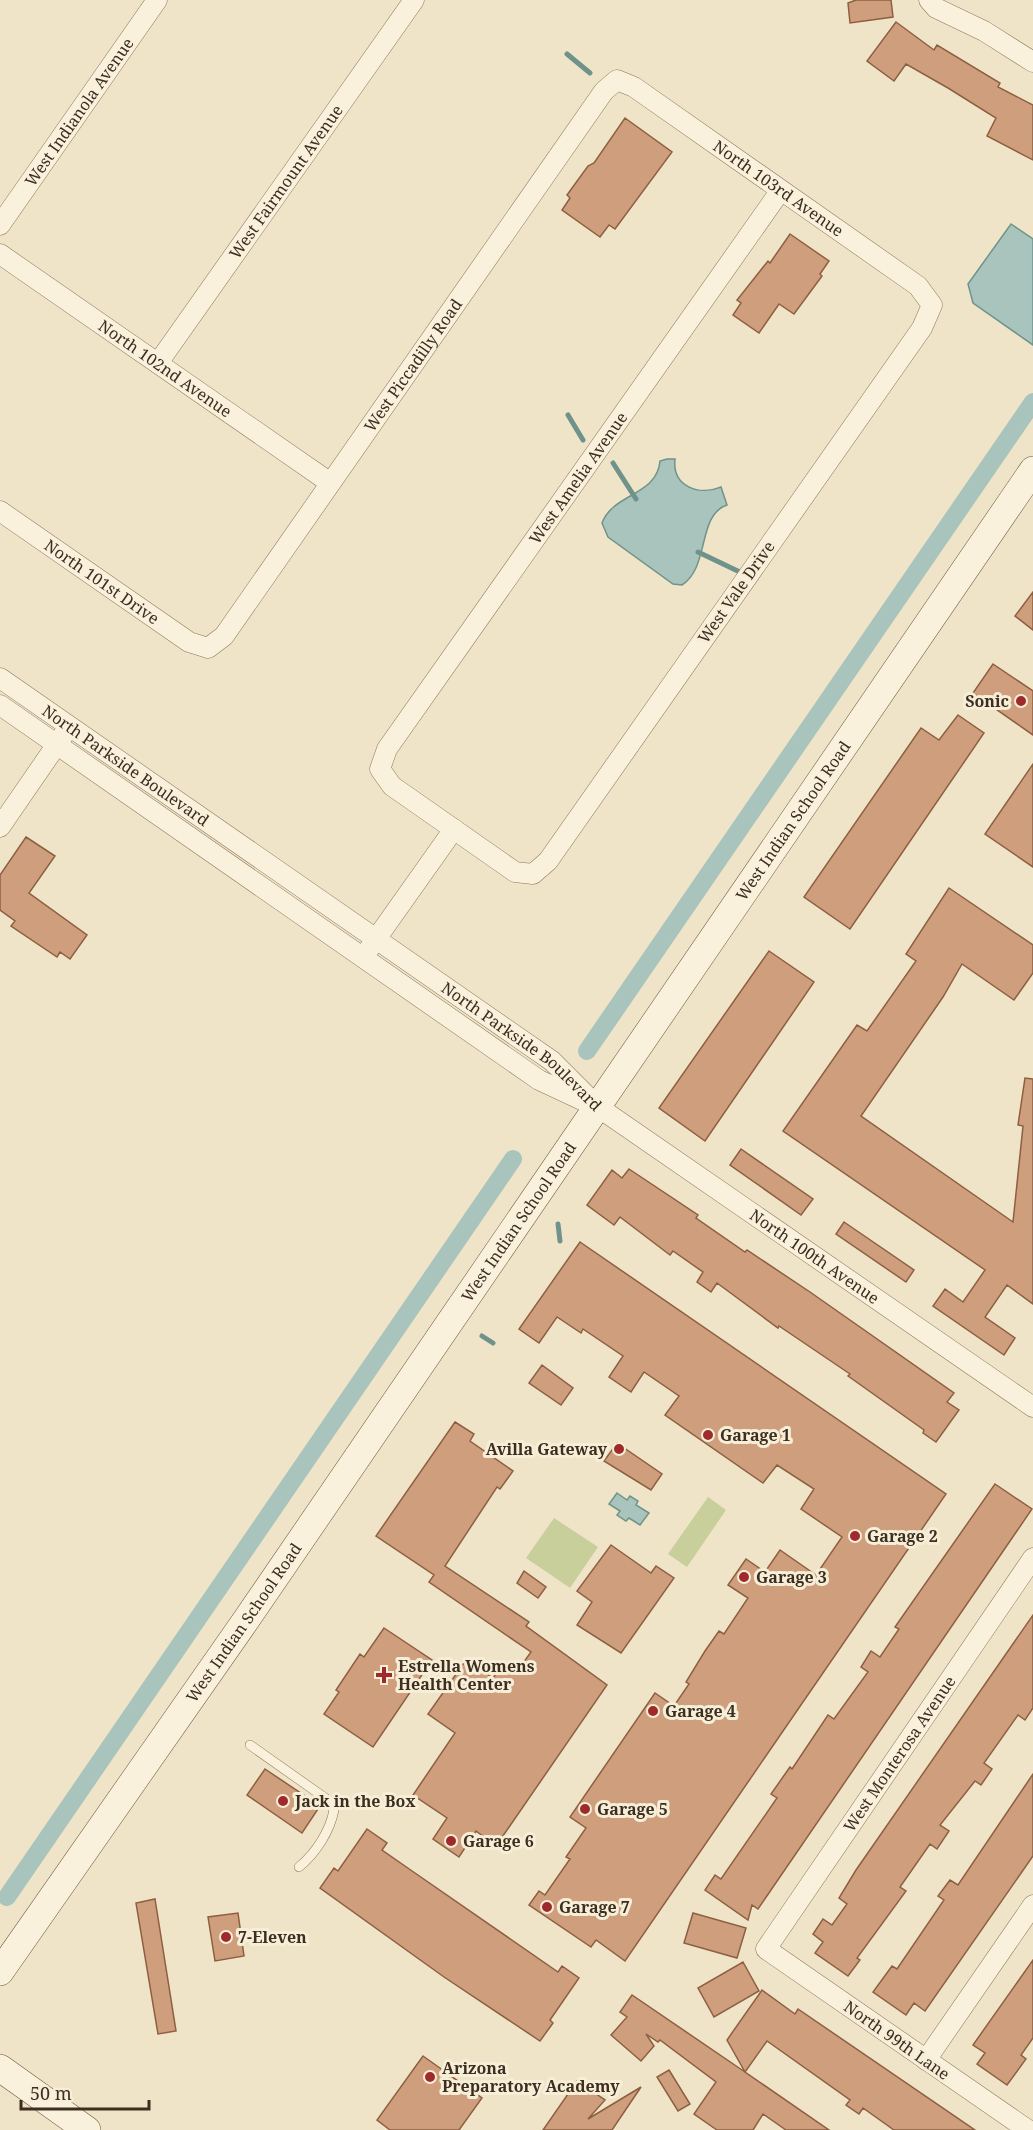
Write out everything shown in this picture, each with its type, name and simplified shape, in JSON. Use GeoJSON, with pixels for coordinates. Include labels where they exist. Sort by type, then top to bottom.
{"type":"FeatureCollection","features":[{"type":"Feature","properties":{"kind":"main road","name":"West Indian School Road"},"geometry":{"type":"LineString","coordinates":[[0,1972],[233,1638],[1033,470]]}},
{"type":"Feature","properties":{"kind":"main road"},"geometry":{"type":"LineString","coordinates":[[0,2068],[87,2130]]}},
{"type":"Feature","properties":{"kind":"street","name":"West Indianola Avenue"},"geometry":{"type":"LineString","coordinates":[[0,225],[158,0]]}},
{"type":"Feature","properties":{"kind":"street","name":"West Fairmount Avenue"},"geometry":{"type":"LineString","coordinates":[[158,363],[414,0]]}},
{"type":"Feature","properties":{"kind":"street"},"geometry":{"type":"LineString","coordinates":[[929,0],[936,8],[984,31],[1033,63]]}},
{"type":"Feature","properties":{"kind":"street","name":"North 103rd Avenue"},"geometry":{"type":"LineString","coordinates":[[617,80],[634,87],[918,286],[932,305]]}},
{"type":"Feature","properties":{"kind":"street","name":"West Piccadilly Road"},"geometry":{"type":"LineString","coordinates":[[208,648],[224,636],[329,482],[604,91],[617,80]]}},
{"type":"Feature","properties":{"kind":"street","name":"West Amelia Avenue"},"geometry":{"type":"LineString","coordinates":[[454,829],[392,786],[380,769],[387,749],[781,190]]}},
{"type":"Feature","properties":{"kind":"street","name":"North 102nd Avenue"},"geometry":{"type":"LineString","coordinates":[[0,254],[329,482]]}},
{"type":"Feature","properties":{"kind":"street","name":"West Vale Drive"},"geometry":{"type":"LineString","coordinates":[[454,829],[515,872],[533,874],[548,861],[922,328],[932,305]]}},
{"type":"Feature","properties":{"kind":"street","name":"North 101st Drive"},"geometry":{"type":"LineString","coordinates":[[0,511],[189,642],[208,648]]}},
{"type":"Feature","properties":{"kind":"street","name":"North Parkside Boulevard"},"geometry":{"type":"LineString","coordinates":[[0,678],[552,1061],[598,1107]]}},
{"type":"Feature","properties":{"kind":"street","name":"North Parkside Boulevard"},"geometry":{"type":"LineString","coordinates":[[0,705],[539,1080],[598,1107]]}},
{"type":"Feature","properties":{"kind":"street"},"geometry":{"type":"LineString","coordinates":[[0,827],[69,727]]}},
{"type":"Feature","properties":{"kind":"street"},"geometry":{"type":"LineString","coordinates":[[363,959],[454,829]]}},
{"type":"Feature","properties":{"kind":"street","name":"North 100th Avenue"},"geometry":{"type":"LineString","coordinates":[[598,1107],[1033,1407]]}},
{"type":"Feature","properties":{"kind":"street","name":"West Monterosa Avenue"},"geometry":{"type":"LineString","coordinates":[[766,1949],[1033,1558]]}},
{"type":"Feature","properties":{"kind":"street"},"geometry":{"type":"LineString","coordinates":[[926,2060],[1033,1905]]}},
{"type":"Feature","properties":{"kind":"street","name":"North 99th Lane"},"geometry":{"type":"LineString","coordinates":[[766,1949],[1028,2130]]}},
{"type":"Feature","properties":{"kind":"lane"},"geometry":{"type":"LineString","coordinates":[[250,1745],[328,1800],[334,1810],[331,1825],[308,1859],[299,1867]]}},
{"type":"Feature","properties":{"kind":"green space"},"geometry":{"type":"Polygon","coordinates":[[[708,1497],[726,1510],[687,1567],[668,1554],[708,1497]]]}},
{"type":"Feature","properties":{"kind":"green space"},"geometry":{"type":"Polygon","coordinates":[[[554,1518],[598,1547],[570,1588],[526,1558],[554,1518]]]}},
{"type":"Feature","properties":{"kind":"water"},"geometry":{"type":"Polygon","coordinates":[[[1011,224],[1033,239],[1033,345],[973,303],[968,284],[1011,224]]]}},
{"type":"Feature","properties":{"kind":"water"},"geometry":{"type":"Polygon","coordinates":[[[675,459],[678,476],[682,483],[689,487],[713,490],[721,487],[727,505],[711,519],[697,566],[691,577],[682,585],[673,584],[608,537],[602,523],[615,506],[651,481],[660,461],[675,459]]]}},
{"type":"Feature","properties":{"kind":"water"},"geometry":{"type":"Polygon","coordinates":[[[617,1493],[627,1500],[630,1496],[638,1501],[636,1505],[649,1513],[640,1525],[629,1518],[626,1521],[617,1515],[620,1511],[609,1504],[617,1493]]]}},
{"type":"Feature","properties":{"kind":"building"},"geometry":{"type":"Polygon","coordinates":[[[856,0],[891,0],[893,17],[850,23],[848,3],[856,0]]]}},
{"type":"Feature","properties":{"kind":"building"},"geometry":{"type":"Polygon","coordinates":[[[896,22],[934,50],[937,45],[1000,83],[998,87],[1033,105],[1033,160],[987,136],[996,118],[948,88],[906,64],[894,81],[867,61],[896,22]]]}},
{"type":"Feature","properties":{"kind":"building"},"geometry":{"type":"Polygon","coordinates":[[[625,118],[672,152],[615,229],[609,225],[600,237],[562,210],[570,198],[567,195],[588,166],[594,163],[625,118]]]}},
{"type":"Feature","properties":{"kind":"building"},"geometry":{"type":"Polygon","coordinates":[[[790,234],[829,261],[820,274],[822,276],[794,314],[779,304],[759,333],[733,315],[741,303],[737,300],[768,261],[770,263],[790,234]]]}},
{"type":"Feature","properties":{"kind":"building"},"geometry":{"type":"Polygon","coordinates":[[[1033,592],[1033,630],[1015,616],[1033,592]]]}},
{"type":"Feature","properties":{"kind":"building"},"geometry":{"type":"Polygon","coordinates":[[[993,664],[1033,691],[1033,735],[973,693],[993,664]]]}},
{"type":"Feature","properties":{"kind":"building"},"geometry":{"type":"Polygon","coordinates":[[[958,715],[984,733],[850,929],[804,897],[921,728],[939,740],[958,715]]]}},
{"type":"Feature","properties":{"kind":"building"},"geometry":{"type":"Polygon","coordinates":[[[1033,764],[1033,867],[985,834],[1033,764]]]}},
{"type":"Feature","properties":{"kind":"building"},"geometry":{"type":"Polygon","coordinates":[[[26,837],[55,856],[29,893],[87,935],[70,959],[60,952],[57,957],[11,926],[15,921],[0,910],[0,875],[26,837]]]}},
{"type":"Feature","properties":{"kind":"building"},"geometry":{"type":"Polygon","coordinates":[[[949,888],[1033,945],[1033,973],[1014,1000],[962,964],[943,997],[861,1116],[1013,1222],[1023,1126],[1018,1125],[1025,1078],[1033,1079],[1033,1304],[1007,1285],[985,1317],[1015,1338],[1004,1355],[933,1306],[945,1289],[963,1302],[985,1270],[783,1131],[857,1025],[867,1031],[916,961],[906,954],[949,888]]]}},
{"type":"Feature","properties":{"kind":"building"},"geometry":{"type":"Polygon","coordinates":[[[769,951],[814,982],[705,1141],[659,1108],[769,951]]]}},
{"type":"Feature","properties":{"kind":"building"},"geometry":{"type":"Polygon","coordinates":[[[741,1149],[813,1199],[801,1215],[730,1165],[741,1149]]]}},
{"type":"Feature","properties":{"kind":"building"},"geometry":{"type":"Polygon","coordinates":[[[629,1169],[698,1215],[696,1218],[745,1252],[747,1250],[810,1292],[954,1393],[947,1402],[959,1410],[936,1442],[923,1433],[924,1430],[848,1376],[850,1374],[779,1326],[778,1328],[717,1283],[711,1292],[697,1282],[703,1272],[673,1251],[670,1255],[620,1217],[614,1225],[587,1205],[612,1170],[622,1178],[629,1169]]]}},
{"type":"Feature","properties":{"kind":"building"},"geometry":{"type":"Polygon","coordinates":[[[844,1222],[914,1270],[906,1282],[836,1234],[844,1222]]]}},
{"type":"Feature","properties":{"kind":"building"},"geometry":{"type":"Polygon","coordinates":[[[580,1242],[946,1494],[625,1961],[596,1940],[591,1947],[529,1905],[539,1891],[545,1895],[570,1859],[566,1857],[586,1828],[570,1817],[655,1693],[674,1706],[689,1684],[686,1682],[705,1651],[719,1631],[724,1634],[748,1598],[728,1585],[746,1559],[765,1572],[780,1550],[816,1575],[842,1537],[801,1509],[814,1489],[777,1465],[763,1483],[665,1415],[679,1396],[644,1372],[631,1392],[609,1377],[623,1356],[583,1329],[581,1333],[557,1317],[539,1343],[519,1329],[580,1242]]]}},
{"type":"Feature","properties":{"kind":"building"},"geometry":{"type":"Polygon","coordinates":[[[542,1365],[573,1388],[561,1405],[529,1383],[542,1365]]]}},
{"type":"Feature","properties":{"kind":"building"},"geometry":{"type":"Polygon","coordinates":[[[455,1422],[474,1434],[470,1441],[513,1471],[500,1489],[497,1487],[445,1566],[529,1622],[526,1626],[607,1685],[496,1846],[476,1831],[459,1857],[433,1839],[447,1818],[413,1795],[455,1733],[428,1714],[466,1660],[493,1678],[503,1664],[516,1673],[531,1652],[429,1582],[434,1575],[376,1536],[455,1422]]]}},
{"type":"Feature","properties":{"kind":"building"},"geometry":{"type":"Polygon","coordinates":[[[617,1443],[662,1474],[651,1490],[604,1461],[617,1443]]]}},
{"type":"Feature","properties":{"kind":"building"},"geometry":{"type":"Polygon","coordinates":[[[995,1484],[1032,1509],[758,1909],[752,1905],[748,1920],[705,1890],[715,1875],[721,1879],[777,1798],[771,1794],[790,1767],[792,1769],[828,1715],[834,1719],[868,1672],[861,1667],[871,1651],[880,1657],[899,1629],[895,1627],[995,1484]]]}},
{"type":"Feature","properties":{"kind":"building"},"geometry":{"type":"Polygon","coordinates":[[[611,1545],[651,1573],[656,1566],[674,1578],[621,1653],[577,1625],[592,1602],[577,1591],[611,1545]]]}},
{"type":"Feature","properties":{"kind":"building"},"geometry":{"type":"Polygon","coordinates":[[[524,1571],[546,1587],[538,1598],[517,1583],[524,1571]]]}},
{"type":"Feature","properties":{"kind":"building"},"geometry":{"type":"Polygon","coordinates":[[[1033,1615],[1033,1708],[1025,1720],[1018,1715],[984,1763],[992,1769],[981,1785],[975,1781],[940,1825],[949,1831],[937,1849],[930,1844],[900,1887],[906,1891],[857,1958],[860,1960],[848,1976],[815,1953],[823,1942],[813,1934],[823,1919],[832,1925],[847,1904],[839,1898],[856,1870],[1033,1615]]]}},
{"type":"Feature","properties":{"kind":"building","name":"Estrella Womens Health Center"},"geometry":{"type":"Polygon","coordinates":[[[384,1628],[432,1660],[373,1747],[324,1714],[339,1692],[336,1690],[360,1654],[364,1657],[384,1628]]]}},
{"type":"Feature","properties":{"kind":"building","name":"Jack in the Box"},"geometry":{"type":"Polygon","coordinates":[[[265,1769],[320,1806],[302,1833],[247,1795],[265,1769]]]}},
{"type":"Feature","properties":{"kind":"building"},"geometry":{"type":"Polygon","coordinates":[[[1033,1774],[1033,1856],[925,2011],[914,2003],[906,2015],[873,1992],[892,1966],[897,1969],[944,1900],[938,1896],[950,1880],[958,1885],[1033,1774]]]}},
{"type":"Feature","properties":{"kind":"building"},"geometry":{"type":"Polygon","coordinates":[[[367,1829],[387,1843],[382,1850],[558,1972],[562,1966],[579,1978],[550,2020],[553,2023],[540,2041],[444,1977],[320,1888],[334,1868],[338,1871],[367,1829]]]}},
{"type":"Feature","properties":{"kind":"building"},"geometry":{"type":"Polygon","coordinates":[[[155,1899],[176,2031],[158,2034],[136,1903],[155,1899]]]}},
{"type":"Feature","properties":{"kind":"building","name":"7-Eleven"},"geometry":{"type":"Polygon","coordinates":[[[238,1913],[244,1956],[215,1961],[208,1917],[238,1913]]]}},
{"type":"Feature","properties":{"kind":"building"},"geometry":{"type":"Polygon","coordinates":[[[693,1913],[746,1928],[737,1958],[684,1943],[693,1913]]]}},
{"type":"Feature","properties":{"kind":"building"},"geometry":{"type":"Polygon","coordinates":[[[1033,1960],[1033,2038],[1021,2055],[1026,2059],[1007,2085],[977,2064],[985,2053],[973,2045],[1033,1960]]]}},
{"type":"Feature","properties":{"kind":"building"},"geometry":{"type":"Polygon","coordinates":[[[743,1962],[759,1991],[714,2017],[698,1988],[743,1962]]]}},
{"type":"Feature","properties":{"kind":"building"},"geometry":{"type":"Polygon","coordinates":[[[762,1990],[795,2014],[798,2009],[975,2130],[894,2130],[863,2108],[859,2114],[846,2105],[850,2100],[767,2041],[745,2072],[727,2040],[762,1990]]]}},
{"type":"Feature","properties":{"kind":"building"},"geometry":{"type":"Polygon","coordinates":[[[632,1995],[829,2130],[786,2130],[763,2114],[753,2130],[717,2130],[694,2114],[716,2082],[660,2040],[658,2042],[646,2034],[654,2046],[641,2061],[611,2035],[627,2017],[620,2012],[632,1995]]]}},
{"type":"Feature","properties":{"kind":"building","name":"Arizona Preparatory Academy"},"geometry":{"type":"Polygon","coordinates":[[[423,2056],[482,2098],[459,2130],[390,2130],[377,2120],[423,2056]]]}},
{"type":"Feature","properties":{"kind":"building"},"geometry":{"type":"Polygon","coordinates":[[[669,2070],[690,2104],[678,2111],[657,2077],[669,2070]]]}},
{"type":"Feature","properties":{"kind":"building"},"geometry":{"type":"Polygon","coordinates":[[[577,2081],[605,2100],[588,2119],[641,2087],[612,2130],[543,2130],[577,2081]]]}},
{"type":"Feature","properties":{"kind":"waterway"},"geometry":{"type":"LineString","coordinates":[[567,54],[590,73]]}},
{"type":"Feature","properties":{"kind":"waterway"},"geometry":{"type":"LineString","coordinates":[[587,1051],[1033,402]]}},
{"type":"Feature","properties":{"kind":"waterway"},"geometry":{"type":"LineString","coordinates":[[568,415],[583,440]]}},
{"type":"Feature","properties":{"kind":"waterway"},"geometry":{"type":"LineString","coordinates":[[613,463],[636,499]]}},
{"type":"Feature","properties":{"kind":"waterway"},"geometry":{"type":"LineString","coordinates":[[698,552],[744,574]]}},
{"type":"Feature","properties":{"kind":"waterway"},"geometry":{"type":"LineString","coordinates":[[7,1897],[513,1159]]}},
{"type":"Feature","properties":{"kind":"waterway"},"geometry":{"type":"LineString","coordinates":[[558,1224],[560,1241]]}},
{"type":"Feature","properties":{"kind":"waterway"},"geometry":{"type":"LineString","coordinates":[[482,1336],[493,1343]]}},
{"type":"Feature","properties":{"kind":"place","name":"Sonic"},"geometry":{"type":"Point","coordinates":[1021,701]}},
{"type":"Feature","properties":{"kind":"place","name":"Garage 1"},"geometry":{"type":"Point","coordinates":[708,1435]}},
{"type":"Feature","properties":{"kind":"place","name":"Avilla Gateway"},"geometry":{"type":"Point","coordinates":[619,1449]}},
{"type":"Feature","properties":{"kind":"place","name":"Garage 2"},"geometry":{"type":"Point","coordinates":[855,1536]}},
{"type":"Feature","properties":{"kind":"place","name":"Garage 3"},"geometry":{"type":"Point","coordinates":[744,1577]}},
{"type":"Feature","properties":{"kind":"place","name":"Estrella Womens Health Center"},"geometry":{"type":"Point","coordinates":[384,1675]}},
{"type":"Feature","properties":{"kind":"place","name":"Garage 4"},"geometry":{"type":"Point","coordinates":[653,1711]}},
{"type":"Feature","properties":{"kind":"place","name":"Jack in the Box"},"geometry":{"type":"Point","coordinates":[283,1801]}},
{"type":"Feature","properties":{"kind":"place","name":"Garage 5"},"geometry":{"type":"Point","coordinates":[585,1809]}},
{"type":"Feature","properties":{"kind":"place","name":"Garage 6"},"geometry":{"type":"Point","coordinates":[451,1841]}},
{"type":"Feature","properties":{"kind":"place","name":"Garage 7"},"geometry":{"type":"Point","coordinates":[547,1907]}},
{"type":"Feature","properties":{"kind":"place","name":"7-Eleven"},"geometry":{"type":"Point","coordinates":[226,1937]}},
{"type":"Feature","properties":{"kind":"place","name":"Arizona Preparatory Academy"},"geometry":{"type":"Point","coordinates":[430,2077]}}]}
